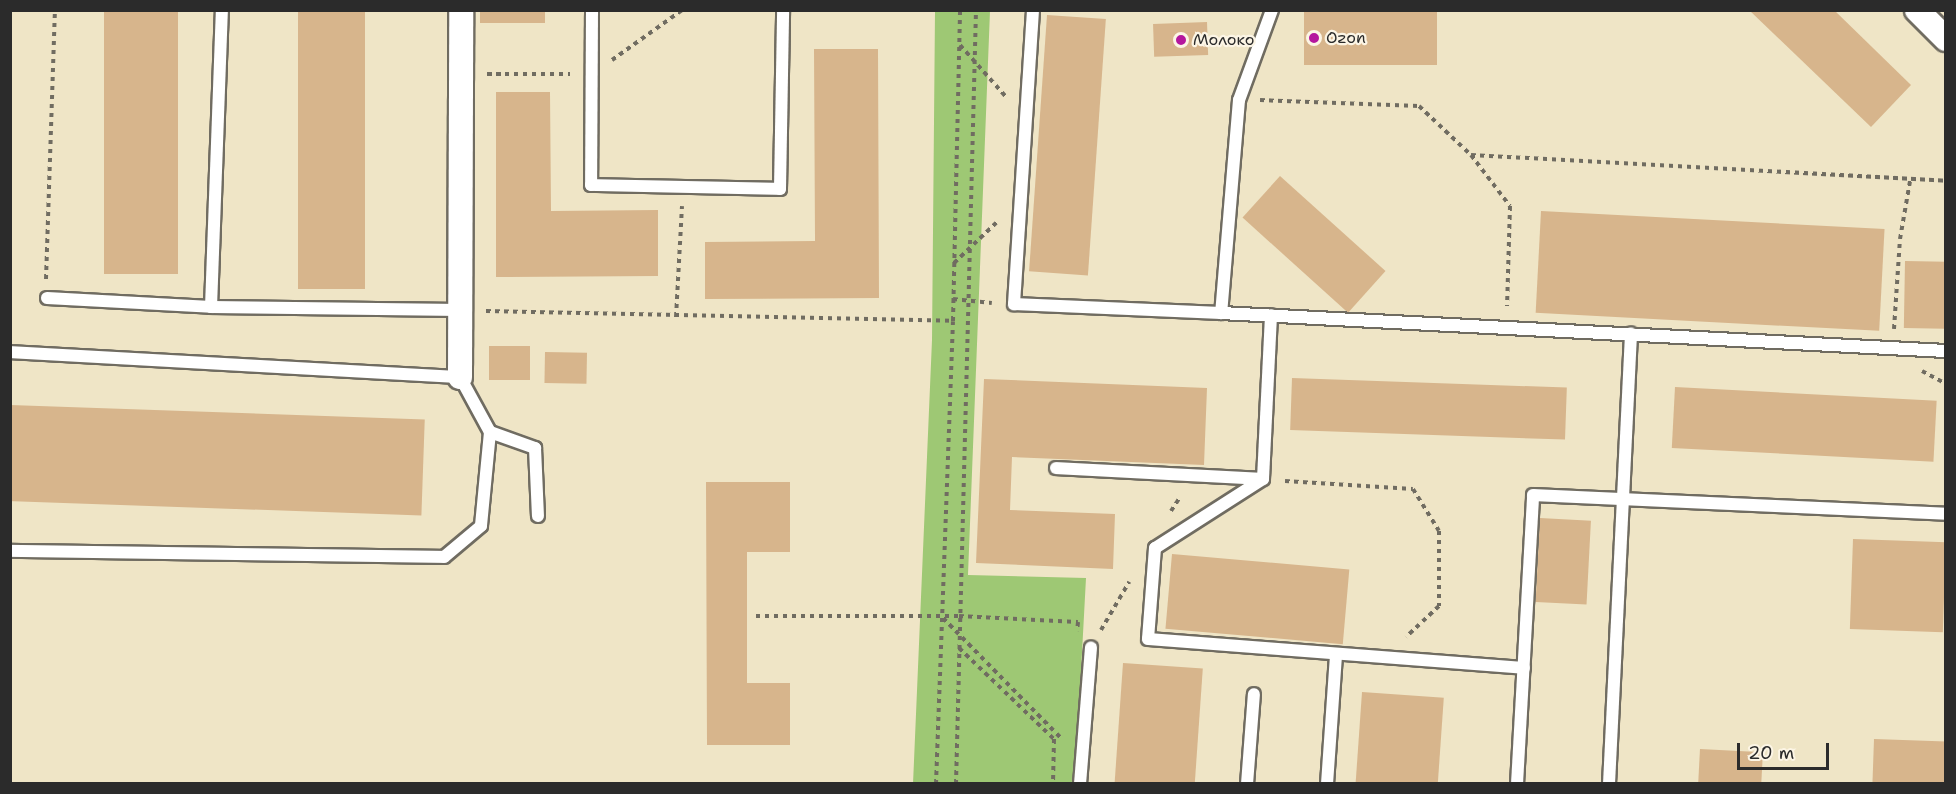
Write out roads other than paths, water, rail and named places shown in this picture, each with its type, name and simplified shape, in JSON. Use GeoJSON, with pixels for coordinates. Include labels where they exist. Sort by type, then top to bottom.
{"type":"FeatureCollection","features":[{"type":"Feature","properties":{"kind":"street"},"geometry":{"type":"LineString","coordinates":[[460,377],[462,10]]}},
{"type":"Feature","properties":{"kind":"street"},"geometry":{"type":"LineString","coordinates":[[1917,10],[1946,39]]}},
{"type":"Feature","properties":{"kind":"lane"},"geometry":{"type":"LineString","coordinates":[[211,307],[222,10]]}},
{"type":"Feature","properties":{"kind":"lane"},"geometry":{"type":"LineString","coordinates":[[592,10],[591,185],[780,189],[783,10]]}},
{"type":"Feature","properties":{"kind":"lane"},"geometry":{"type":"LineString","coordinates":[[1033,10],[1014,304],[1271,315],[1946,351]]}},
{"type":"Feature","properties":{"kind":"lane"},"geometry":{"type":"LineString","coordinates":[[1221,313],[1239,99],[1272,10]]}},
{"type":"Feature","properties":{"kind":"lane"},"geometry":{"type":"LineString","coordinates":[[47,298],[211,307],[461,310]]}},
{"type":"Feature","properties":{"kind":"lane"},"geometry":{"type":"LineString","coordinates":[[1263,479],[1271,315]]}},
{"type":"Feature","properties":{"kind":"lane"},"geometry":{"type":"LineString","coordinates":[[1609,783],[1631,334]]}},
{"type":"Feature","properties":{"kind":"lane"},"geometry":{"type":"LineString","coordinates":[[10,352],[460,377],[490,432],[481,526],[444,557],[10,551]]}},
{"type":"Feature","properties":{"kind":"lane"},"geometry":{"type":"LineString","coordinates":[[490,432],[535,448],[538,516]]}},
{"type":"Feature","properties":{"kind":"lane"},"geometry":{"type":"LineString","coordinates":[[1056,468],[1263,479]]}},
{"type":"Feature","properties":{"kind":"lane"},"geometry":{"type":"LineString","coordinates":[[1263,479],[1155,548],[1148,639],[1524,668]]}},
{"type":"Feature","properties":{"kind":"lane"},"geometry":{"type":"LineString","coordinates":[[1517,783],[1533,495],[1946,514]]}},
{"type":"Feature","properties":{"kind":"lane"},"geometry":{"type":"LineString","coordinates":[[1080,783],[1091,647]]}},
{"type":"Feature","properties":{"kind":"lane"},"geometry":{"type":"LineString","coordinates":[[1327,783],[1336,654]]}},
{"type":"Feature","properties":{"kind":"lane"},"geometry":{"type":"LineString","coordinates":[[1247,783],[1254,694]]}},
{"type":"Feature","properties":{"kind":"place","name":"Ozon"},"geometry":{"type":"Point","coordinates":[1314,38]}},
{"type":"Feature","properties":{"kind":"place","name":"Молоко"},"geometry":{"type":"Point","coordinates":[1181,40]}}]}
